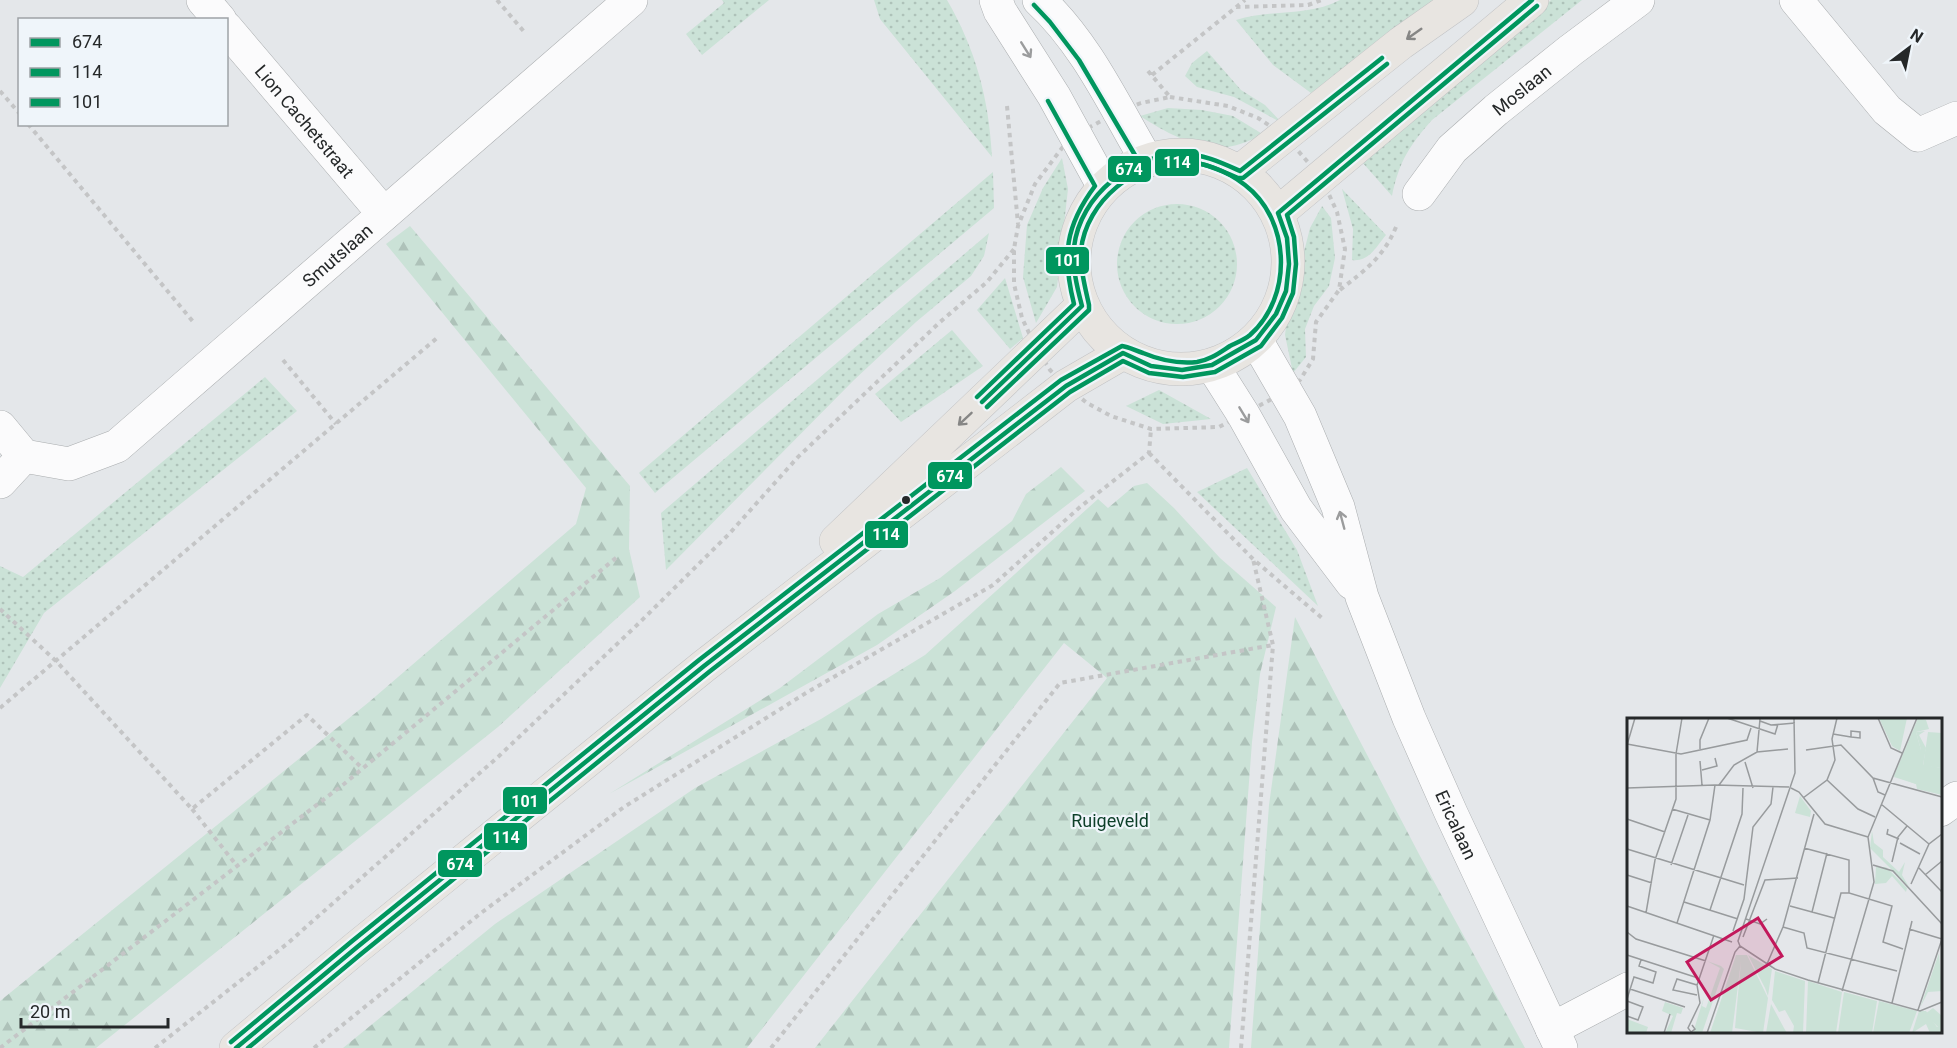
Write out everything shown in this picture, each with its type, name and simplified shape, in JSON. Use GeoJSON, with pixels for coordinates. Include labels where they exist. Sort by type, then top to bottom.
{"type":"FeatureCollection","features":[{"type":"Feature","properties":{"kind":"main road"},"geometry":{"type":"LineString","coordinates":[[1240,171],[1401,43],[1462,0]]}},
{"type":"Feature","properties":{"kind":"main road"},"geometry":{"type":"LineString","coordinates":[[1278,213],[1532,0]]}},
{"type":"Feature","properties":{"kind":"main road"},"geometry":{"type":"LineString","coordinates":[[1183,154],[1213,159],[1240,171],[1262,189],[1278,213],[1287,238],[1289,264],[1286,291],[1276,315],[1256,340],[1212,365],[1182,370],[1151,366],[1123,353],[1099,333],[1082,306],[1074,276],[1074,244],[1084,215],[1104,187],[1129,168],[1147,161],[1183,154]]}},
{"type":"Feature","properties":{"kind":"main road"},"geometry":{"type":"LineString","coordinates":[[704,666],[1082,306]]}},
{"type":"Feature","properties":{"kind":"main road"},"geometry":{"type":"LineString","coordinates":[[236,1048],[365,940],[704,666],[1066,386],[1123,353]]}},
{"type":"Feature","properties":{"kind":"street"},"geometry":{"type":"LineString","coordinates":[[203,0],[218,18]]}},
{"type":"Feature","properties":{"kind":"street","name":"Smutslaan"},"geometry":{"type":"LineString","coordinates":[[24,456],[69,464],[117,446],[631,0]]}},
{"type":"Feature","properties":{"kind":"street"},"geometry":{"type":"LineString","coordinates":[[996,0],[1000,11],[1077,134],[1104,187]]}},
{"type":"Feature","properties":{"kind":"street"},"geometry":{"type":"LineString","coordinates":[[1039,0],[1074,40],[1147,161]]}},
{"type":"Feature","properties":{"kind":"street","name":"Moslaan"},"geometry":{"type":"LineString","coordinates":[[1419,194],[1452,148],[1561,57],[1638,0]]}},
{"type":"Feature","properties":{"kind":"street"},"geometry":{"type":"LineString","coordinates":[[1796,0],[1887,110],[1918,135],[1957,118]]}},
{"type":"Feature","properties":{"kind":"street","name":"Lion Cachetstraat"},"geometry":{"type":"LineString","coordinates":[[228,30],[384,214]]}},
{"type":"Feature","properties":{"kind":"street","name":"Ericalaan"},"geometry":{"type":"LineString","coordinates":[[1256,340],[1300,416],[1338,507],[1362,597],[1409,718],[1557,1039]]}},
{"type":"Feature","properties":{"kind":"street","name":"Ericalaan"},"geometry":{"type":"LineString","coordinates":[[1212,365],[1243,414],[1296,509],[1362,597]]}},
{"type":"Feature","properties":{"kind":"street"},"geometry":{"type":"LineString","coordinates":[[0,427],[24,456],[0,482]]}},
{"type":"Feature","properties":{"kind":"street"},"geometry":{"type":"LineString","coordinates":[[1942,809],[1957,798]]}},
{"type":"Feature","properties":{"kind":"street"},"geometry":{"type":"LineString","coordinates":[[1557,1039],[1627,990]]}},
{"type":"Feature","properties":{"kind":"path"},"geometry":{"type":"LineString","coordinates":[[1170,97],[1152,75],[1245,0]]}},
{"type":"Feature","properties":{"kind":"path"},"geometry":{"type":"LineString","coordinates":[[1235,7],[1308,4],[1322,0]]}},
{"type":"Feature","properties":{"kind":"path"},"geometry":{"type":"LineString","coordinates":[[0,91],[18,112]]}},
{"type":"Feature","properties":{"kind":"path"},"geometry":{"type":"LineString","coordinates":[[1006,96],[1010,118],[1018,226]]}},
{"type":"Feature","properties":{"kind":"path"},"geometry":{"type":"LineString","coordinates":[[30,126],[221,355]]}},
{"type":"Feature","properties":{"kind":"path"},"geometry":{"type":"LineString","coordinates":[[1313,359],[1316,322],[1339,290],[1376,262],[1387,247],[1398,222]]}},
{"type":"Feature","properties":{"kind":"path"},"geometry":{"type":"LineString","coordinates":[[155,1048],[288,943],[499,756],[729,534],[798,457],[940,322],[987,282],[1014,249]]}},
{"type":"Feature","properties":{"kind":"path"},"geometry":{"type":"LineString","coordinates":[[255,326],[336,424]]}},
{"type":"Feature","properties":{"kind":"path"},"geometry":{"type":"LineString","coordinates":[[0,708],[437,338]]}},
{"type":"Feature","properties":{"kind":"path"},"geometry":{"type":"LineString","coordinates":[[314,1048],[481,913],[624,807],[806,693],[993,585],[1080,507],[1149,453],[1151,429]]}},
{"type":"Feature","properties":{"kind":"path"},"geometry":{"type":"LineString","coordinates":[[1149,453],[1254,560],[1273,645],[1240,1048]]}},
{"type":"Feature","properties":{"kind":"path"},"geometry":{"type":"LineString","coordinates":[[0,1048],[362,768],[617,557]]}},
{"type":"Feature","properties":{"kind":"path"},"geometry":{"type":"LineString","coordinates":[[0,609],[57,662],[192,809],[237,866]]}},
{"type":"Feature","properties":{"kind":"path"},"geometry":{"type":"LineString","coordinates":[[771,1048],[1060,683],[1273,645]]}},
{"type":"Feature","properties":{"kind":"path"},"geometry":{"type":"LineString","coordinates":[[192,809],[307,715],[362,768]]}},
{"type":"Feature","properties":{"kind":"green space"},"geometry":{"type":"Polygon","coordinates":[[[722,0],[769,0],[702,55],[686,34],[724,3],[722,0]]]}},
{"type":"Feature","properties":{"kind":"green space"},"geometry":{"type":"Polygon","coordinates":[[[874,0],[947,0],[966,37],[979,76],[988,115],[992,157],[880,19],[874,0]]]}},
{"type":"Feature","properties":{"kind":"green space"},"geometry":{"type":"Polygon","coordinates":[[[1340,0],[1440,0],[1311,93],[1273,65],[1236,20],[1315,9],[1340,0]]]}},
{"type":"Feature","properties":{"kind":"green space"},"geometry":{"type":"Polygon","coordinates":[[[1551,0],[1582,0],[1432,120],[1406,155],[1392,196],[1362,162],[1551,0]]]}},
{"type":"Feature","properties":{"kind":"green space"},"geometry":{"type":"Polygon","coordinates":[[[1207,51],[1241,90],[1265,105],[1282,123],[1234,97],[1197,87],[1185,76],[1192,63],[1207,51]]]}},
{"type":"Feature","properties":{"kind":"green space"},"geometry":{"type":"Polygon","coordinates":[[[1168,108],[1202,110],[1233,116],[1264,135],[1241,144],[1215,147],[1181,139],[1140,116],[1168,108]]]}},
{"type":"Feature","properties":{"kind":"green space"},"geometry":{"type":"Polygon","coordinates":[[[1062,158],[1068,189],[1057,287],[1036,323],[1023,277],[1027,225],[1043,188],[1062,158]]]}},
{"type":"Feature","properties":{"kind":"green space"},"geometry":{"type":"Polygon","coordinates":[[[993,172],[994,208],[655,493],[639,473],[993,172]]]}},
{"type":"Feature","properties":{"kind":"green space"},"geometry":{"type":"Polygon","coordinates":[[[1342,189],[1386,235],[1372,253],[1363,259],[1352,260],[1353,229],[1342,189]]]}},
{"type":"Feature","properties":{"kind":"green space"},"geometry":{"type":"Polygon","coordinates":[[[1177,204],[1200,209],[1219,222],[1232,241],[1237,264],[1232,287],[1219,306],[1200,319],[1177,324],[1154,319],[1135,306],[1122,287],[1117,264],[1122,241],[1135,222],[1154,209],[1177,204]]]}},
{"type":"Feature","properties":{"kind":"green space"},"geometry":{"type":"Polygon","coordinates":[[[1322,206],[1331,218],[1335,258],[1329,286],[1314,306],[1305,329],[1306,357],[1293,373],[1285,335],[1287,319],[1310,228],[1322,206]]]}},
{"type":"Feature","properties":{"kind":"green space"},"geometry":{"type":"Polygon","coordinates":[[[410,226],[630,486],[629,549],[640,597],[498,727],[96,1048],[0,1048],[0,1001],[369,702],[576,524],[586,488],[386,244],[410,226]]]}},
{"type":"Feature","properties":{"kind":"green space"},"geometry":{"type":"Polygon","coordinates":[[[989,233],[984,256],[971,276],[916,322],[854,380],[666,570],[661,513],[989,233]]]}},
{"type":"Feature","properties":{"kind":"green space"},"geometry":{"type":"Polygon","coordinates":[[[1005,278],[1023,338],[1010,349],[977,310],[1005,278]]]}},
{"type":"Feature","properties":{"kind":"green space"},"geometry":{"type":"Polygon","coordinates":[[[952,330],[983,366],[901,422],[875,394],[952,330]]]}},
{"type":"Feature","properties":{"kind":"green space"},"geometry":{"type":"Polygon","coordinates":[[[265,377],[297,411],[44,613],[0,688],[0,566],[23,577],[265,377]]]}},
{"type":"Feature","properties":{"kind":"green space"},"geometry":{"type":"Polygon","coordinates":[[[1159,390],[1211,419],[1163,424],[1126,406],[1159,390]]]}},
{"type":"Feature","properties":{"kind":"green space"},"geometry":{"type":"Polygon","coordinates":[[[1061,467],[1085,491],[955,591],[877,645],[609,794],[780,688],[878,614],[940,578],[1012,521],[1026,494],[1061,467]]]}},
{"type":"Feature","properties":{"kind":"green space"},"geometry":{"type":"Polygon","coordinates":[[[1247,468],[1297,550],[1318,606],[1197,492],[1247,468]]]}},
{"type":"Feature","properties":{"kind":"green space","name":"Ruigeveld"},"geometry":{"type":"Polygon","coordinates":[[[1147,483],[1174,508],[1220,558],[1276,607],[1260,674],[1252,742],[1229,1048],[815,1048],[1107,678],[1064,643],[747,1048],[343,1048],[495,924],[695,788],[821,719],[925,655],[1098,499],[1108,508],[1134,486],[1147,483]]]}},
{"type":"Feature","properties":{"kind":"green space"},"geometry":{"type":"Polygon","coordinates":[[[1295,617],[1420,856],[1525,1048],[1251,1048],[1269,805],[1295,617]]]}},
{"type":"Feature","properties":{"kind":"transit line","name":"674"},"geometry":{"type":"LineString","coordinates":[[236,1048],[704,666],[1066,386],[1123,353],[1151,366],[1182,370],[1212,365],[1256,340],[1276,314],[1286,291],[1289,264],[1287,238],[1278,213],[1532,0]]}},
{"type":"Feature","properties":{"kind":"transit line","name":"101"},"geometry":{"type":"LineString","coordinates":[[231,1042],[699,660],[1061,380],[1122,346],[1170,361],[1202,361],[1248,337],[1264,319],[1274,300],[1281,259],[1278,238],[1271,218],[1260,200],[1238,180],[1204,165],[1177,162],[1155,167],[1142,167],[1079,60],[1034,5]]}},
{"type":"Feature","properties":{"kind":"transit line","name":"114"},"geometry":{"type":"LineString","coordinates":[[248,1048],[709,672],[1070,392],[1123,361],[1149,373],[1183,377],[1215,372],[1261,346],[1282,318],[1293,293],[1296,264],[1294,237],[1287,215],[1537,6]]}},
{"type":"Feature","properties":{"kind":"transit line","name":"674"},"geometry":{"type":"LineString","coordinates":[[982,402],[1082,306],[1074,262],[1078,228],[1086,211],[1112,181],[1145,161],[1183,154],[1205,157],[1240,171],[1382,58]]}},
{"type":"Feature","properties":{"kind":"transit line","name":"114"},"geometry":{"type":"LineString","coordinates":[[987,407],[1089,310],[1081,257],[1085,232],[1103,200],[1117,187],[1132,176],[1167,163],[1199,164],[1243,178],[1387,64]]}},
{"type":"Feature","properties":{"kind":"transit line","name":"101"},"geometry":{"type":"LineString","coordinates":[[977,397],[1074,304],[1068,271],[1069,242],[1077,215],[1095,186],[1048,101]]}}]}
